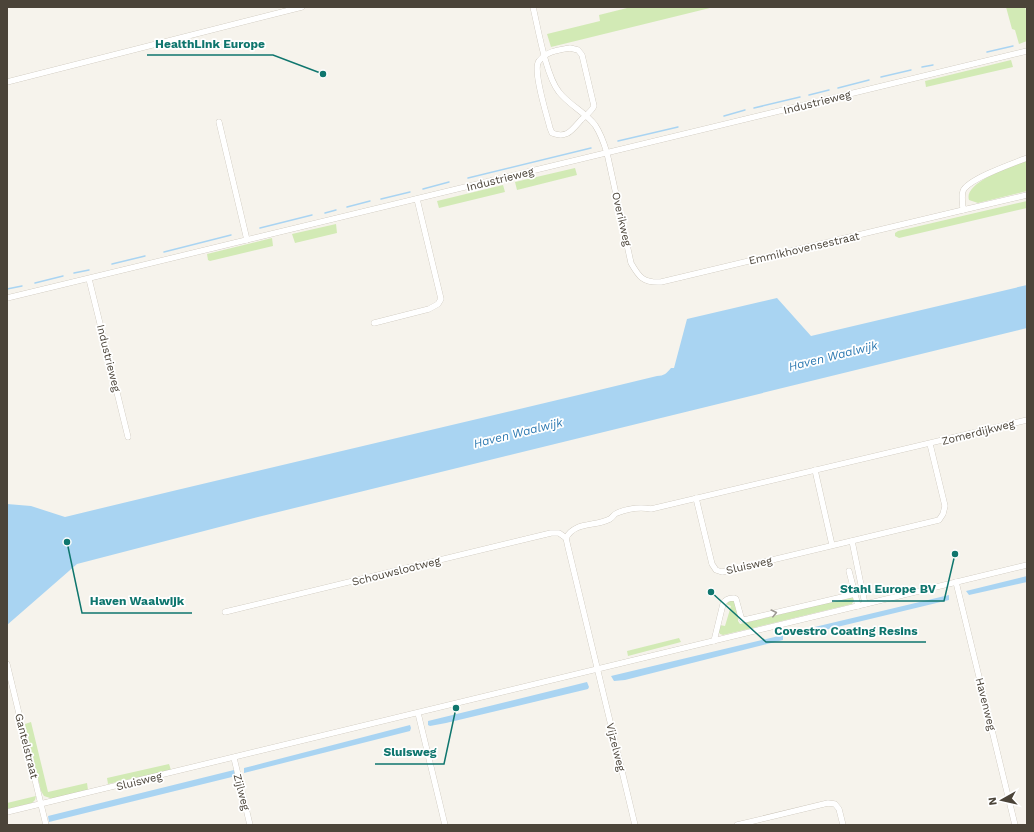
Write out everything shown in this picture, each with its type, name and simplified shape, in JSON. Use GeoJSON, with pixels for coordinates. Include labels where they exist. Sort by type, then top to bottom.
{"type":"FeatureCollection","features":[{"type":"Feature","properties":{"kind":"street"},"geometry":{"type":"LineString","coordinates":[[7,82],[302,7]]}},
{"type":"Feature","properties":{"kind":"street"},"geometry":{"type":"LineString","coordinates":[[533,7],[545,56],[558,92],[586,116],[594,125],[602,139],[607,153]]}},
{"type":"Feature","properties":{"kind":"street"},"geometry":{"type":"LineString","coordinates":[[570,48],[578,50],[582,55],[594,106],[570,132],[558,136],[552,133],[550,128],[536,68],[539,61],[545,56],[550,52],[570,48]]}},
{"type":"Feature","properties":{"kind":"street","name":"Industrieweg"},"geometry":{"type":"LineString","coordinates":[[7,298],[1027,51]]}},
{"type":"Feature","properties":{"kind":"street"},"geometry":{"type":"LineString","coordinates":[[219,122],[247,240]]}},
{"type":"Feature","properties":{"kind":"street","name":"Overikweg"},"geometry":{"type":"LineString","coordinates":[[607,153],[631,263],[638,275],[645,280]]}},
{"type":"Feature","properties":{"kind":"street"},"geometry":{"type":"LineString","coordinates":[[963,210],[962,198],[964,190],[970,184],[1005,166],[1027,158]]}},
{"type":"Feature","properties":{"kind":"street","name":"Emmikhovensestraat"},"geometry":{"type":"LineString","coordinates":[[645,280],[661,282],[1027,195]]}},
{"type":"Feature","properties":{"kind":"street"},"geometry":{"type":"LineString","coordinates":[[374,323],[429,309],[438,304],[441,299],[417,199]]}},
{"type":"Feature","properties":{"kind":"street","name":"Industrieweg"},"geometry":{"type":"LineString","coordinates":[[89,279],[128,437]]}},
{"type":"Feature","properties":{"kind":"street","name":"Zomerdijkweg"},"geometry":{"type":"LineString","coordinates":[[930,444],[1027,420]]}},
{"type":"Feature","properties":{"kind":"street"},"geometry":{"type":"LineString","coordinates":[[597,669],[566,538],[569,532],[576,528],[610,519],[616,513],[641,508],[651,509],[930,444]]}},
{"type":"Feature","properties":{"kind":"street","name":"Sluisweg"},"geometry":{"type":"LineString","coordinates":[[696,498],[712,564],[716,570],[722,572],[939,520],[943,514],[944,506],[930,444]]}},
{"type":"Feature","properties":{"kind":"street"},"geometry":{"type":"LineString","coordinates":[[815,470],[832,545]]}},
{"type":"Feature","properties":{"kind":"street","name":"Schouwslootweg"},"geometry":{"type":"LineString","coordinates":[[225,612],[551,533],[558,533],[566,538]]}},
{"type":"Feature","properties":{"kind":"street"},"geometry":{"type":"LineString","coordinates":[[852,541],[865,604]]}},
{"type":"Feature","properties":{"kind":"street","name":"Sluisweg"},"geometry":{"type":"LineString","coordinates":[[7,812],[42,805],[1027,565]]}},
{"type":"Feature","properties":{"kind":"street"},"geometry":{"type":"LineString","coordinates":[[850,571],[858,606]]}},
{"type":"Feature","properties":{"kind":"street","name":"Havenweg"},"geometry":{"type":"LineString","coordinates":[[956,582],[1015,825]]}},
{"type":"Feature","properties":{"kind":"street"},"geometry":{"type":"LineString","coordinates":[[714,641],[723,604],[728,599],[736,599],[741,617],[744,620],[855,594]]}},
{"type":"Feature","properties":{"kind":"street","name":"Gantelstraat"},"geometry":{"type":"LineString","coordinates":[[7,664],[46,825]]}},
{"type":"Feature","properties":{"kind":"street","name":"Vijzelweg"},"geometry":{"type":"LineString","coordinates":[[597,669],[635,825]]}},
{"type":"Feature","properties":{"kind":"street"},"geometry":{"type":"LineString","coordinates":[[418,713],[445,825]]}},
{"type":"Feature","properties":{"kind":"street","name":"Zijlweg"},"geometry":{"type":"LineString","coordinates":[[234,758],[250,825]]}},
{"type":"Feature","properties":{"kind":"street"},"geometry":{"type":"LineString","coordinates":[[738,825],[828,803],[835,804],[839,809],[843,825]]}},
{"type":"Feature","properties":{"kind":"green space"},"geometry":{"type":"Polygon","coordinates":[[[631,7],[714,7],[551,47],[547,34],[600,21],[599,15],[631,7]]]}},
{"type":"Feature","properties":{"kind":"green space"},"geometry":{"type":"Polygon","coordinates":[[[1006,7],[1025,7],[1027,14],[1027,41],[1019,44],[1015,30],[1012,29],[1006,7]]]}},
{"type":"Feature","properties":{"kind":"green space"},"geometry":{"type":"Polygon","coordinates":[[[1011,60],[1013,67],[926,87],[925,81],[1011,60]]]}},
{"type":"Feature","properties":{"kind":"green space"},"geometry":{"type":"Polygon","coordinates":[[[1027,161],[1027,191],[978,203],[969,200],[969,193],[981,181],[1027,161]]]}},
{"type":"Feature","properties":{"kind":"green space"},"geometry":{"type":"Polygon","coordinates":[[[575,168],[577,175],[517,190],[515,182],[575,168]]]}},
{"type":"Feature","properties":{"kind":"green space"},"geometry":{"type":"Polygon","coordinates":[[[503,185],[505,192],[439,208],[437,201],[503,185]]]}},
{"type":"Feature","properties":{"kind":"green space"},"geometry":{"type":"Polygon","coordinates":[[[1027,201],[1027,208],[899,238],[895,236],[895,233],[898,231],[1027,201]]]}},
{"type":"Feature","properties":{"kind":"green space"},"geometry":{"type":"Polygon","coordinates":[[[336,224],[337,233],[295,243],[292,234],[336,224]]]}},
{"type":"Feature","properties":{"kind":"green space"},"geometry":{"type":"Polygon","coordinates":[[[272,238],[273,246],[210,261],[208,260],[207,254],[272,238]]]}},
{"type":"Feature","properties":{"kind":"green space"},"geometry":{"type":"Polygon","coordinates":[[[852,597],[854,600],[852,604],[723,635],[718,631],[720,625],[725,626],[731,606],[726,604],[729,601],[734,601],[740,624],[852,597]]]}},
{"type":"Feature","properties":{"kind":"green space"},"geometry":{"type":"Polygon","coordinates":[[[679,638],[681,642],[628,656],[627,651],[679,638]]]}},
{"type":"Feature","properties":{"kind":"green space"},"geometry":{"type":"Polygon","coordinates":[[[31,722],[48,792],[87,783],[88,790],[53,799],[44,796],[41,791],[25,724],[31,722]]]}},
{"type":"Feature","properties":{"kind":"green space"},"geometry":{"type":"Polygon","coordinates":[[[169,764],[171,770],[108,784],[107,778],[169,764]]]}},
{"type":"Feature","properties":{"kind":"green space"},"geometry":{"type":"Polygon","coordinates":[[[36,796],[32,803],[7,809],[7,803],[36,796]]]}},
{"type":"Feature","properties":{"kind":"water"},"geometry":{"type":"Polygon","coordinates":[[[1027,285],[1027,328],[262,516],[77,564],[7,625],[7,504],[31,506],[65,517],[662,375],[667,373],[671,368],[674,368],[687,319],[777,298],[811,336],[1027,285]]]}},
{"type":"Feature","properties":{"kind":"water"},"geometry":{"type":"Polygon","coordinates":[[[1027,576],[1027,582],[969,595],[966,591],[1027,576]]]}},
{"type":"Feature","properties":{"kind":"water"},"geometry":{"type":"Polygon","coordinates":[[[949,595],[949,600],[808,634],[802,630],[949,595]]]}},
{"type":"Feature","properties":{"kind":"water"},"geometry":{"type":"Polygon","coordinates":[[[783,635],[783,640],[625,680],[614,681],[611,676],[783,635]]]}},
{"type":"Feature","properties":{"kind":"water"},"geometry":{"type":"Polygon","coordinates":[[[587,682],[589,687],[588,689],[446,723],[430,726],[428,725],[428,721],[587,682]]]}},
{"type":"Feature","properties":{"kind":"water"},"geometry":{"type":"Polygon","coordinates":[[[410,725],[410,731],[244,773],[244,768],[410,725]]]}},
{"type":"Feature","properties":{"kind":"water"},"geometry":{"type":"Polygon","coordinates":[[[234,770],[236,776],[49,822],[48,816],[234,770]]]}},
{"type":"Feature","properties":{"kind":"waterway"},"geometry":{"type":"LineString","coordinates":[[987,52],[1013,46]]}},
{"type":"Feature","properties":{"kind":"waterway"},"geometry":{"type":"LineString","coordinates":[[922,67],[933,65]]}},
{"type":"Feature","properties":{"kind":"waterway"},"geometry":{"type":"LineString","coordinates":[[881,77],[911,70]]}},
{"type":"Feature","properties":{"kind":"waterway"},"geometry":{"type":"LineString","coordinates":[[838,88],[869,80]]}},
{"type":"Feature","properties":{"kind":"waterway"},"geometry":{"type":"LineString","coordinates":[[809,95],[829,90]]}},
{"type":"Feature","properties":{"kind":"waterway"},"geometry":{"type":"LineString","coordinates":[[754,108],[800,97]]}},
{"type":"Feature","properties":{"kind":"waterway"},"geometry":{"type":"LineString","coordinates":[[724,116],[745,110]]}},
{"type":"Feature","properties":{"kind":"waterway"},"geometry":{"type":"LineString","coordinates":[[618,141],[678,127]]}},
{"type":"Feature","properties":{"kind":"waterway"},"geometry":{"type":"LineString","coordinates":[[468,178],[591,148]]}},
{"type":"Feature","properties":{"kind":"waterway"},"geometry":{"type":"LineString","coordinates":[[423,189],[449,182]]}},
{"type":"Feature","properties":{"kind":"waterway"},"geometry":{"type":"LineString","coordinates":[[381,199],[410,192]]}},
{"type":"Feature","properties":{"kind":"waterway"},"geometry":{"type":"LineString","coordinates":[[347,207],[370,201]]}},
{"type":"Feature","properties":{"kind":"waterway"},"geometry":{"type":"LineString","coordinates":[[325,213],[336,210]]}},
{"type":"Feature","properties":{"kind":"waterway"},"geometry":{"type":"LineString","coordinates":[[260,228],[312,215]]}},
{"type":"Feature","properties":{"kind":"waterway"},"geometry":{"type":"LineString","coordinates":[[164,252],[231,235]]}},
{"type":"Feature","properties":{"kind":"waterway"},"geometry":{"type":"LineString","coordinates":[[112,264],[145,256]]}},
{"type":"Feature","properties":{"kind":"waterway"},"geometry":{"type":"LineString","coordinates":[[74,273],[89,270]]}},
{"type":"Feature","properties":{"kind":"waterway"},"geometry":{"type":"LineString","coordinates":[[35,283],[63,276]]}},
{"type":"Feature","properties":{"kind":"waterway"},"geometry":{"type":"LineString","coordinates":[[7,289],[22,286]]}},
{"type":"Feature","properties":{"kind":"place","name":"HealthLink Europe"},"geometry":{"type":"Point","coordinates":[323,74]}},
{"type":"Feature","properties":{"kind":"place","name":"Haven Waalwijk"},"geometry":{"type":"Point","coordinates":[67,542]}},
{"type":"Feature","properties":{"kind":"place","name":"Stahl Europe BV"},"geometry":{"type":"Point","coordinates":[955,554]}},
{"type":"Feature","properties":{"kind":"place","name":"Covestro Coating Resins"},"geometry":{"type":"Point","coordinates":[711,592]}},
{"type":"Feature","properties":{"kind":"place","name":"Sluisweg"},"geometry":{"type":"Point","coordinates":[456,708]}}]}
